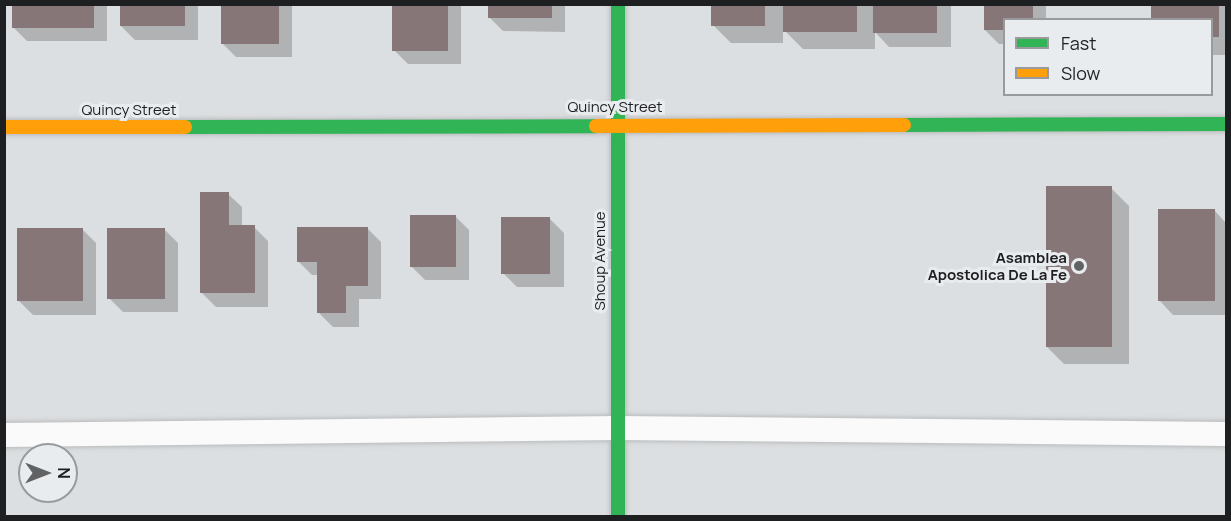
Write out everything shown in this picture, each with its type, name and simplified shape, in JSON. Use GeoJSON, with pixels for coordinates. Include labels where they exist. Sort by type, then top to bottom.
{"type":"FeatureCollection","features":[{"type":"Feature","properties":{"kind":"street","name":"Shoup Avenue"},"geometry":{"type":"LineString","coordinates":[[618,4],[616,123],[618,516]]}},
{"type":"Feature","properties":{"kind":"street","name":"Quincy Street"},"geometry":{"type":"LineString","coordinates":[[4,127],[616,123],[1227,124]]}},
{"type":"Feature","properties":{"kind":"lane"},"geometry":{"type":"LineString","coordinates":[[4,435],[617,428],[1227,434]]}},
{"type":"Feature","properties":{"kind":"building"},"geometry":{"type":"Polygon","coordinates":[[[12,4],[94,4],[94,28],[12,28],[12,4]]]}},
{"type":"Feature","properties":{"kind":"building"},"geometry":{"type":"Polygon","coordinates":[[[120,4],[185,4],[185,26],[120,26],[120,4]]]}},
{"type":"Feature","properties":{"kind":"building"},"geometry":{"type":"Polygon","coordinates":[[[221,4],[279,4],[279,44],[221,44],[221,4]]]}},
{"type":"Feature","properties":{"kind":"building"},"geometry":{"type":"Polygon","coordinates":[[[392,4],[448,4],[448,51],[392,51],[392,4]]]}},
{"type":"Feature","properties":{"kind":"building"},"geometry":{"type":"Polygon","coordinates":[[[488,4],[552,4],[552,18],[488,18],[488,4]]]}},
{"type":"Feature","properties":{"kind":"building"},"geometry":{"type":"Polygon","coordinates":[[[711,4],[765,4],[765,26],[711,26],[711,4]]]}},
{"type":"Feature","properties":{"kind":"building"},"geometry":{"type":"Polygon","coordinates":[[[783,4],[857,4],[857,32],[783,32],[783,4]]]}},
{"type":"Feature","properties":{"kind":"building"},"geometry":{"type":"Polygon","coordinates":[[[873,4],[937,4],[937,33],[873,33],[873,4]]]}},
{"type":"Feature","properties":{"kind":"building"},"geometry":{"type":"Polygon","coordinates":[[[984,4],[1033,4],[1033,18],[1003,18],[1003,30],[984,30],[984,4]]]}},
{"type":"Feature","properties":{"kind":"building"},"geometry":{"type":"Polygon","coordinates":[[[1151,4],[1219,4],[1219,37],[1213,37],[1213,18],[1151,18],[1151,4]]]}},
{"type":"Feature","properties":{"kind":"building","name":"Asamblea Apostolica De La Fe"},"geometry":{"type":"Polygon","coordinates":[[[1046,186],[1112,186],[1112,347],[1046,347],[1046,186]]]}},
{"type":"Feature","properties":{"kind":"building"},"geometry":{"type":"Polygon","coordinates":[[[200,192],[229,192],[229,225],[255,225],[255,293],[200,293],[200,192]]]}},
{"type":"Feature","properties":{"kind":"building"},"geometry":{"type":"Polygon","coordinates":[[[1158,209],[1215,209],[1215,301],[1158,301],[1158,209]]]}},
{"type":"Feature","properties":{"kind":"building"},"geometry":{"type":"Polygon","coordinates":[[[410,215],[456,215],[456,267],[410,267],[410,215]]]}},
{"type":"Feature","properties":{"kind":"building"},"geometry":{"type":"Polygon","coordinates":[[[501,217],[550,217],[550,274],[501,274],[501,217]]]}},
{"type":"Feature","properties":{"kind":"building"},"geometry":{"type":"Polygon","coordinates":[[[297,227],[368,227],[368,286],[346,286],[346,313],[317,313],[317,262],[297,262],[297,227]]]}},
{"type":"Feature","properties":{"kind":"building"},"geometry":{"type":"Polygon","coordinates":[[[17,228],[83,228],[83,301],[17,301],[17,228]]]}},
{"type":"Feature","properties":{"kind":"building"},"geometry":{"type":"Polygon","coordinates":[[[107,228],[165,228],[165,299],[107,299],[107,228]]]}},
{"type":"Feature","properties":{"kind":"traffic: fast"},"geometry":{"type":"LineString","coordinates":[[618,4],[618,516]]}},
{"type":"Feature","properties":{"kind":"traffic: fast"},"geometry":{"type":"LineString","coordinates":[[904,125],[1226,124]]}},
{"type":"Feature","properties":{"kind":"traffic: fast"},"geometry":{"type":"LineString","coordinates":[[185,127],[596,126]]}},
{"type":"Feature","properties":{"kind":"traffic: slow"},"geometry":{"type":"LineString","coordinates":[[596,126],[904,125]]}},
{"type":"Feature","properties":{"kind":"traffic: slow"},"geometry":{"type":"LineString","coordinates":[[4,127],[185,127]]}},
{"type":"Feature","properties":{"kind":"place","name":"Asamblea Apostolica De La Fe"},"geometry":{"type":"Point","coordinates":[1079,266]}}]}
